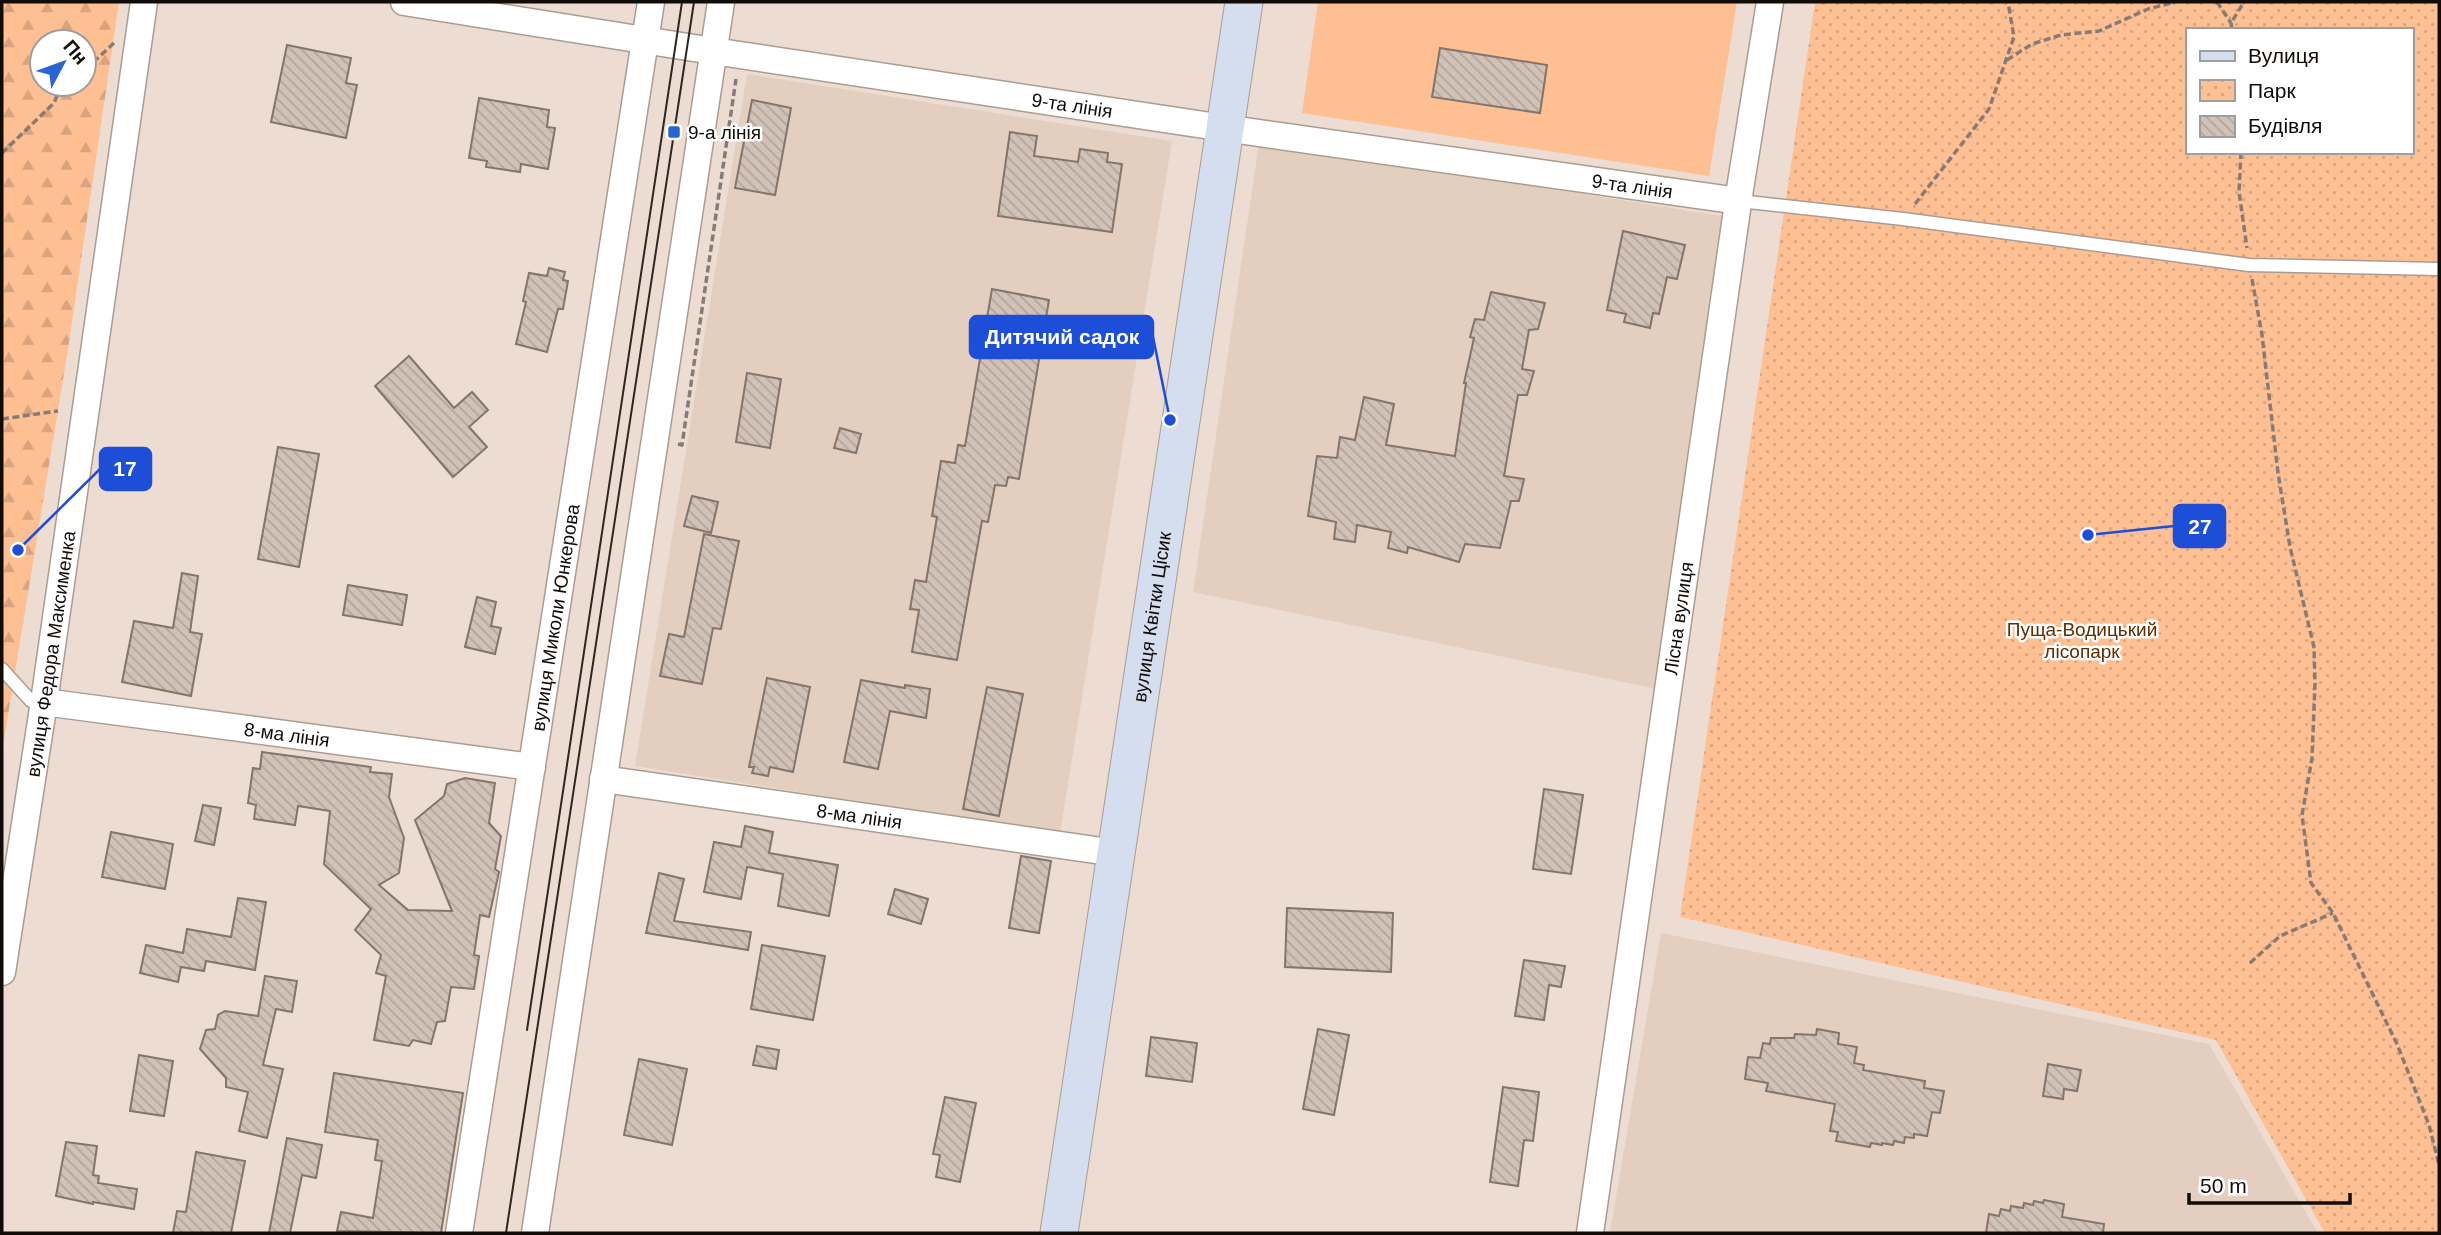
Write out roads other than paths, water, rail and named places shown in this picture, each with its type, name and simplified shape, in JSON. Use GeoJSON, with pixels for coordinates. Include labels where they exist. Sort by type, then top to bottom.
{"type":"FeatureCollection","features":[{"type":"Feature","properties":{"kind":"street","name":"вулиця Федора Максименка"},"geometry":{"type":"LineString","coordinates":[[2,972],[44,702],[145,2]]}},
{"type":"Feature","properties":{"kind":"street","name":"9-та лінія"},"geometry":{"type":"LineString","coordinates":[[404,2],[1224,128],[1739,201]]}},
{"type":"Feature","properties":{"kind":"street","name":"вулиця Миколи Юнкерова"},"geometry":{"type":"LineString","coordinates":[[459,1233],[651,2]]}},
{"type":"Feature","properties":{"kind":"street"},"geometry":{"type":"LineString","coordinates":[[535,1233],[721,2]]}},
{"type":"Feature","properties":{"kind":"street","name":"вулиця Квітки Цісик"},"geometry":{"type":"LineString","coordinates":[[1059,1233],[1244,2]]}},
{"type":"Feature","properties":{"kind":"street","name":"Лісна вулиця"},"geometry":{"type":"LineString","coordinates":[[1590,1233],[1770,2]]}},
{"type":"Feature","properties":{"kind":"street","name":"8-ма лінія"},"geometry":{"type":"LineString","coordinates":[[44,702],[532,767]]}},
{"type":"Feature","properties":{"kind":"street","name":"8-ма лінія"},"geometry":{"type":"LineString","coordinates":[[603,779],[1115,853]]}},
{"type":"Feature","properties":{"kind":"lane"},"geometry":{"type":"LineString","coordinates":[[1739,201],[1903,219],[2249,265],[2439,269]]}},
{"type":"Feature","properties":{"kind":"lane"},"geometry":{"type":"LineString","coordinates":[[2,669],[31,701],[44,702]]}},
{"type":"Feature","properties":{"kind":"tram line"},"geometry":{"type":"LineString","coordinates":[[527,1030],[682,2]]}},
{"type":"Feature","properties":{"kind":"tram line"},"geometry":{"type":"LineString","coordinates":[[506,1233],[694,2]]}},
{"type":"Feature","properties":{"kind":"place","name":"9-а лінія"},"geometry":{"type":"Point","coordinates":[674,132]}},
{"type":"Feature","properties":{"kind":"place","name":"Дитячий садок"},"geometry":{"type":"Point","coordinates":[1170,420]}},
{"type":"Feature","properties":{"kind":"place","name":"27"},"geometry":{"type":"Point","coordinates":[2088,535]}},
{"type":"Feature","properties":{"kind":"place","name":"17"},"geometry":{"type":"Point","coordinates":[18,550]}},
{"type":"Feature","properties":{"kind":"park label","name":"Пуща-Водицький лісопарк"},"geometry":{"type":"Point","coordinates":[2082,640]}}]}
